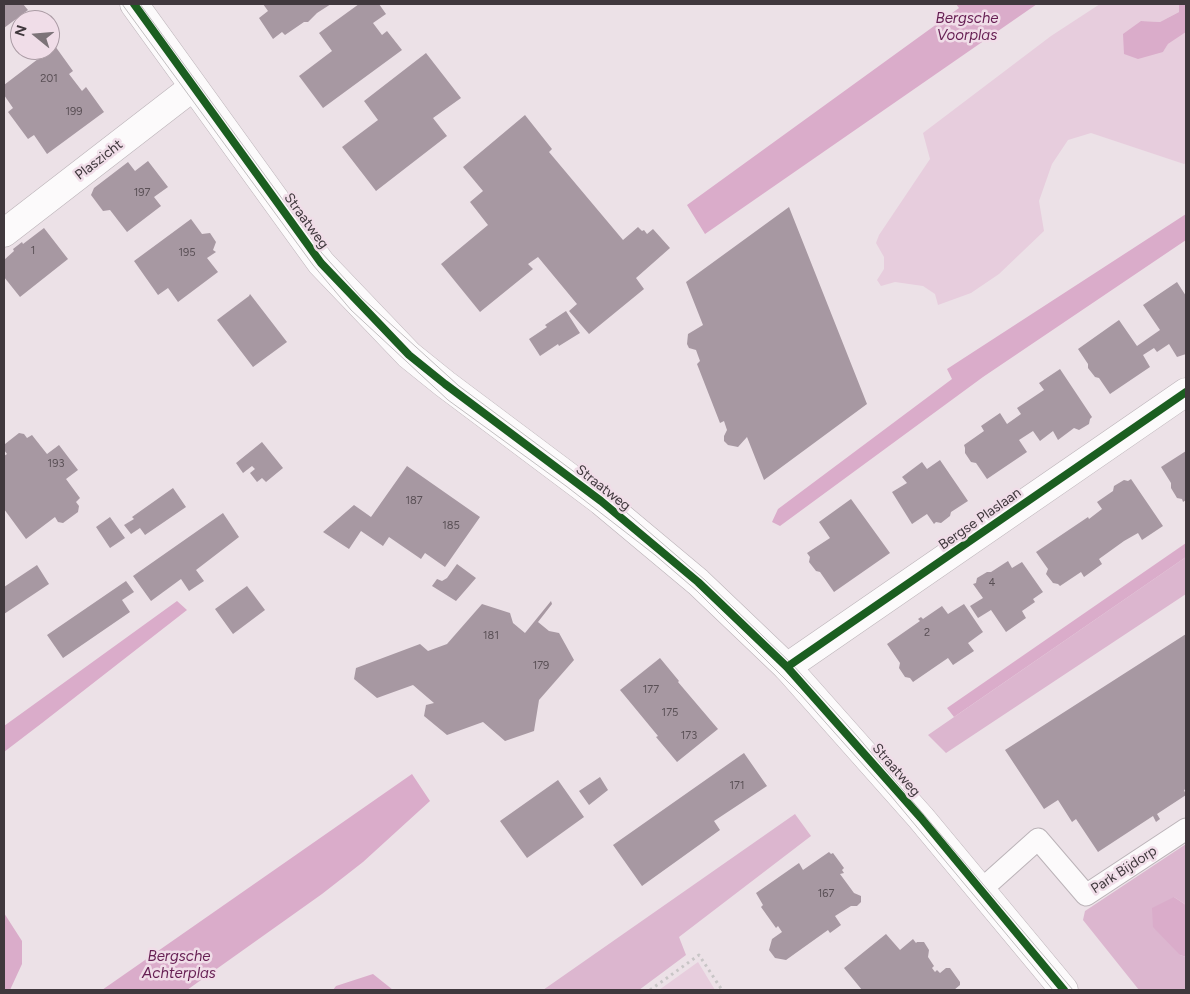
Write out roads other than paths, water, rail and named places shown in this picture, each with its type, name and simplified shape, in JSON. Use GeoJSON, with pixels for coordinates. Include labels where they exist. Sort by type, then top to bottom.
{"type":"FeatureCollection","features":[{"type":"Feature","properties":{"kind":"street","name":"Straatweg"},"geometry":{"type":"LineString","coordinates":[[134,4],[321,263],[409,355],[601,501],[698,582],[787,668],[921,818],[1064,990]]}},
{"type":"Feature","properties":{"kind":"street","name":"Plaszicht"},"geometry":{"type":"LineString","coordinates":[[4,233],[193,87]]}},
{"type":"Feature","properties":{"kind":"street","name":"Bergse Plaslaan"},"geometry":{"type":"LineString","coordinates":[[787,668],[1186,392]]}},
{"type":"Feature","properties":{"kind":"lane","name":"Park Bijdorp"},"geometry":{"type":"LineString","coordinates":[[981,890],[1038,840],[1086,895],[1186,829]]}},
{"type":"Feature","properties":{"kind":"water","name":"Bergsche Voorplas"},"geometry":{"type":"Polygon","coordinates":[[[956,4],[1037,4],[705,234],[687,205],[959,8],[956,4]]]}},
{"type":"Feature","properties":{"kind":"water"},"geometry":{"type":"Polygon","coordinates":[[[1179,4],[1186,4],[1186,32],[1168,44],[1163,52],[1138,59],[1124,54],[1123,34],[1141,21],[1160,22],[1179,12],[1179,4]]]}},
{"type":"Feature","properties":{"kind":"water"},"geometry":{"type":"Polygon","coordinates":[[[1186,214],[1186,240],[983,377],[780,526],[772,522],[778,509],[952,379],[947,369],[1186,214]]]}},
{"type":"Feature","properties":{"kind":"water"},"geometry":{"type":"Polygon","coordinates":[[[1186,543],[1186,557],[954,717],[947,708],[1186,543]]]}},
{"type":"Feature","properties":{"kind":"water"},"geometry":{"type":"Polygon","coordinates":[[[177,601],[187,610],[4,752],[4,726],[177,601]]]}},
{"type":"Feature","properties":{"kind":"water","name":"Bergsche Achterplas"},"geometry":{"type":"Polygon","coordinates":[[[412,774],[430,801],[363,862],[322,894],[187,990],[102,990],[412,774]]]}},
{"type":"Feature","properties":{"kind":"water"},"geometry":{"type":"Polygon","coordinates":[[[1174,897],[1186,905],[1186,957],[1180,955],[1153,927],[1152,908],[1174,897]]]}},
{"type":"Feature","properties":{"kind":"water"},"geometry":{"type":"Polygon","coordinates":[[[4,913],[22,941],[22,964],[10,990],[4,990],[4,913]]]}},
{"type":"Feature","properties":{"kind":"water"},"geometry":{"type":"Polygon","coordinates":[[[373,974],[393,990],[333,990],[336,986],[373,974]]]}},
{"type":"Feature","properties":{"kind":"tram line"},"geometry":{"type":"LineString","coordinates":[[122,4],[313,265],[351,310],[448,400],[566,486],[655,555],[697,591],[801,695],[891,796],[1053,990]]}},
{"type":"Feature","properties":{"kind":"tram line"},"geometry":{"type":"LineString","coordinates":[[140,4],[321,252],[362,298],[459,386],[612,500],[705,580],[792,664],[858,737],[1073,990]]}}]}
